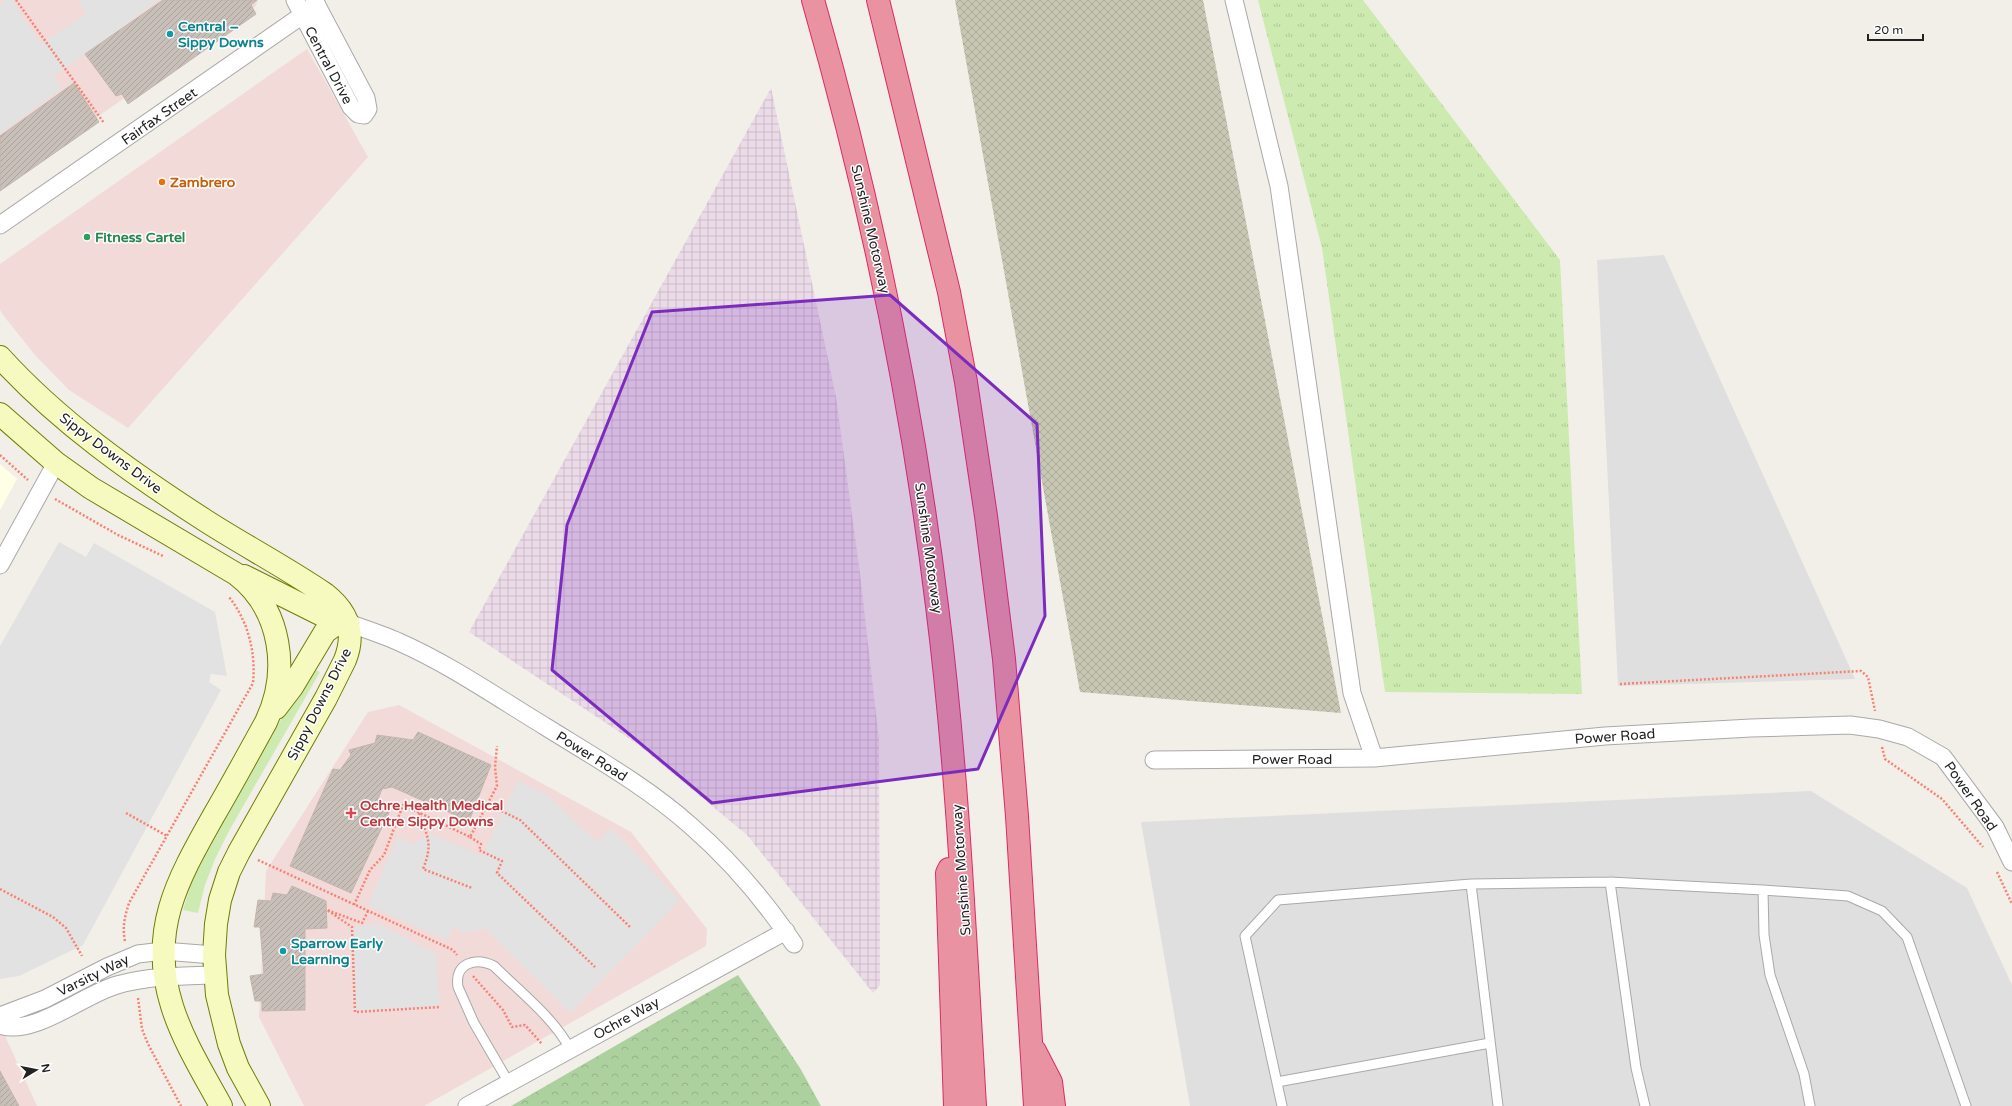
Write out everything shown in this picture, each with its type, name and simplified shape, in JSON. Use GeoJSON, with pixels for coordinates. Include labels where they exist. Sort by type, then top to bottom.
{"type":"FeatureCollection","features":[{"type":"Feature","properties":{"kind":"highway","name":"Sunshine Motorway"},"geometry":{"type":"LineString","coordinates":[[813,0],[865,195],[889,308],[926,518],[938,609],[953,755],[975,1106]]}},
{"type":"Feature","properties":{"kind":"highway"},"geometry":{"type":"LineString","coordinates":[[878,0],[949,292],[966,382],[986,516],[1004,659],[1016,800],[1034,1106]]}},
{"type":"Feature","properties":{"kind":"highway"},"geometry":{"type":"LineString","coordinates":[[955,1106],[947,873],[960,850]]}},
{"type":"Feature","properties":{"kind":"highway"},"geometry":{"type":"LineString","coordinates":[[1031,1043],[1051,1082],[1054,1106]]}},
{"type":"Feature","properties":{"kind":"main road","name":"Sippy Downs Drive"},"geometry":{"type":"LineString","coordinates":[[0,357],[53,409],[83,434],[205,521],[325,594],[340,609],[348,623],[351,643],[345,660],[326,698],[239,852],[229,872],[220,900],[216,924],[214,965],[229,1044],[238,1068],[259,1106]]}},
{"type":"Feature","properties":{"kind":"main road"},"geometry":{"type":"LineString","coordinates":[[0,414],[56,463],[134,514],[227,567],[324,616],[348,623]]}},
{"type":"Feature","properties":{"kind":"main road"},"geometry":{"type":"LineString","coordinates":[[227,567],[246,582],[261,602],[273,624],[276,635],[280,655],[279,678],[274,701],[266,722]]}},
{"type":"Feature","properties":{"kind":"main road"},"geometry":{"type":"LineString","coordinates":[[221,1106],[180,1028],[171,1005],[164,976],[163,951],[167,914],[173,895],[187,862],[266,722],[292,687],[325,632],[336,624],[348,623]]}},
{"type":"Feature","properties":{"kind":"street"},"geometry":{"type":"LineString","coordinates":[[1234,0],[1279,186],[1352,693],[1374,758]]}},
{"type":"Feature","properties":{"kind":"street","name":"Fairfax Street"},"geometry":{"type":"LineString","coordinates":[[0,225],[299,7],[315,2]]}},
{"type":"Feature","properties":{"kind":"street","name":"Central Drive"},"geometry":{"type":"LineString","coordinates":[[299,7],[351,107],[358,114],[364,115],[368,109],[366,98],[315,2]]}},
{"type":"Feature","properties":{"kind":"street"},"geometry":{"type":"LineString","coordinates":[[1,562],[56,463]]}},
{"type":"Feature","properties":{"kind":"street","name":"Power Road"},"geometry":{"type":"LineString","coordinates":[[348,623],[390,638],[421,653],[489,691],[623,775],[691,826],[724,857],[753,889],[790,938]]}},
{"type":"Feature","properties":{"kind":"street","name":"Power Road"},"geometry":{"type":"LineString","coordinates":[[1154,760],[1374,758],[1605,736],[1850,725],[1878,729],[1908,737],[1943,757],[1995,827],[2012,862]]}},
{"type":"Feature","properties":{"kind":"street","name":"Ochre Way"},"geometry":{"type":"LineString","coordinates":[[467,1106],[570,1049],[790,938]]}},
{"type":"Feature","properties":{"kind":"street","name":"Varsity Way"},"geometry":{"type":"LineString","coordinates":[[0,1016],[45,999],[129,957],[150,952],[163,951],[214,965]]}},
{"type":"Feature","properties":{"kind":"street","name":"Varsity Way"},"geometry":{"type":"LineString","coordinates":[[0,1026],[8,1028],[32,1024],[67,1010],[104,990],[134,981],[214,965]]}},
{"type":"Feature","properties":{"kind":"lane"},"geometry":{"type":"LineString","coordinates":[[1610,882],[1636,1068],[1645,1106]]}},
{"type":"Feature","properties":{"kind":"lane"},"geometry":{"type":"LineString","coordinates":[[1282,1106],[1244,936],[1278,900],[1471,884],[1610,882],[1848,896],[1882,911],[1907,937],[1966,1106]]}},
{"type":"Feature","properties":{"kind":"lane"},"geometry":{"type":"LineString","coordinates":[[1471,884],[1498,1106]]}},
{"type":"Feature","properties":{"kind":"lane"},"geometry":{"type":"LineString","coordinates":[[1763,890],[1764,935],[1770,975],[1804,1074],[1810,1106]]}},
{"type":"Feature","properties":{"kind":"lane"},"geometry":{"type":"LineString","coordinates":[[509,1083],[474,1023],[462,998],[457,981],[459,971],[464,966],[472,962],[479,961],[494,966],[554,1025],[564,1037],[570,1049]]}},
{"type":"Feature","properties":{"kind":"lane"},"geometry":{"type":"LineString","coordinates":[[1277,1082],[1490,1043]]}},
{"type":"Feature","properties":{"kind":"path"},"geometry":{"type":"LineString","coordinates":[[16,0],[104,123]]}},
{"type":"Feature","properties":{"kind":"path"},"geometry":{"type":"LineString","coordinates":[[0,455],[23,477],[64,505],[118,535],[167,558]]}},
{"type":"Feature","properties":{"kind":"path"},"geometry":{"type":"LineString","coordinates":[[129,957],[124,933],[124,917],[129,903],[252,683],[254,655],[251,642],[241,617],[225,593]]}},
{"type":"Feature","properties":{"kind":"path"},"geometry":{"type":"LineString","coordinates":[[1620,684],[1861,671],[1868,678],[1877,718]]}},
{"type":"Feature","properties":{"kind":"path"},"geometry":{"type":"LineString","coordinates":[[1882,745],[1885,759],[1942,799],[1986,849]]}},
{"type":"Feature","properties":{"kind":"path"},"geometry":{"type":"LineString","coordinates":[[470,837],[497,786],[495,767],[496,746]]}},
{"type":"Feature","properties":{"kind":"path"},"geometry":{"type":"LineString","coordinates":[[487,804],[520,820],[631,928]]}},
{"type":"Feature","properties":{"kind":"path"},"geometry":{"type":"LineString","coordinates":[[354,905],[370,870],[384,855],[403,805],[470,837],[481,844],[480,850],[502,861],[497,872],[595,967]]}},
{"type":"Feature","properties":{"kind":"path"},"geometry":{"type":"LineString","coordinates":[[126,813],[167,836]]}},
{"type":"Feature","properties":{"kind":"path"},"geometry":{"type":"LineString","coordinates":[[419,813],[428,840],[429,853],[423,869],[472,888]]}},
{"type":"Feature","properties":{"kind":"path"},"geometry":{"type":"LineString","coordinates":[[239,852],[453,950],[464,966],[503,1010],[512,1027],[525,1025],[542,1044]]}},
{"type":"Feature","properties":{"kind":"path"},"geometry":{"type":"LineString","coordinates":[[1996,870],[2012,904]]}},
{"type":"Feature","properties":{"kind":"path"},"geometry":{"type":"LineString","coordinates":[[0,889],[57,920],[66,928],[82,956]]}},
{"type":"Feature","properties":{"kind":"path"},"geometry":{"type":"LineString","coordinates":[[368,911],[362,923],[327,910],[352,927],[355,1012],[440,1007]]}},
{"type":"Feature","properties":{"kind":"path"},"geometry":{"type":"LineString","coordinates":[[134,981],[142,1029],[148,1044],[181,1106]]}},
{"type":"Feature","properties":{"kind":"highlighted area"},"geometry":{"type":"Polygon","coordinates":[[[890,295],[1037,424],[1045,616],[978,769],[712,803],[552,670],[567,525],[652,312],[890,295]]]}},
{"type":"Feature","properties":{"kind":"shaded area"},"geometry":{"type":"Polygon","coordinates":[[[0,0],[258,0],[256,6],[0,185],[0,0]]]}},
{"type":"Feature","properties":{"kind":"shaded area"},"geometry":{"type":"Polygon","coordinates":[[[6,0],[12,0],[41,44],[86,14],[79,3],[84,0],[159,0],[54,76],[62,88],[0,134],[0,4],[6,0]]]}},
{"type":"Feature","properties":{"kind":"shaded area"},"geometry":{"type":"Polygon","coordinates":[[[955,0],[1203,0],[1341,713],[1080,692],[955,0]]]}},
{"type":"Feature","properties":{"kind":"shaded area"},"geometry":{"type":"Polygon","coordinates":[[[307,49],[368,157],[128,428],[69,390],[35,355],[3,315],[0,310],[0,264],[307,49]]]}},
{"type":"Feature","properties":{"kind":"shaded area"},"geometry":{"type":"Polygon","coordinates":[[[771,88],[836,397],[860,574],[879,740],[880,985],[873,993],[747,835],[636,743],[469,632],[771,88]]]}},
{"type":"Feature","properties":{"kind":"shaded area"},"geometry":{"type":"Polygon","coordinates":[[[1664,255],[1855,679],[1618,686],[1597,260],[1664,255]]]}},
{"type":"Feature","properties":{"kind":"shaded area"},"geometry":{"type":"Polygon","coordinates":[[[0,464],[17,479],[0,510],[0,464]]]}},
{"type":"Feature","properties":{"kind":"shaded area"},"geometry":{"type":"Polygon","coordinates":[[[59,542],[86,557],[94,543],[215,612],[227,676],[211,674],[209,682],[221,690],[83,945],[19,976],[0,979],[0,646],[59,542]]]}},
{"type":"Feature","properties":{"kind":"shaded area"},"geometry":{"type":"Polygon","coordinates":[[[399,705],[631,832],[707,929],[706,946],[424,1106],[304,1106],[259,1017],[266,871],[368,712],[399,705]]]}},
{"type":"Feature","properties":{"kind":"shaded area"},"geometry":{"type":"Polygon","coordinates":[[[518,780],[548,796],[597,842],[611,828],[680,900],[570,1013],[486,929],[462,933],[453,926],[447,940],[368,905],[398,837],[412,844],[431,834],[482,856],[518,780]]]}},
{"type":"Feature","properties":{"kind":"shaded area"},"geometry":{"type":"Polygon","coordinates":[[[1811,791],[1967,888],[2012,985],[2012,1106],[1190,1106],[1141,822],[1811,791]]]}},
{"type":"Feature","properties":{"kind":"shaded area"},"geometry":{"type":"Polygon","coordinates":[[[379,924],[436,954],[440,1007],[355,1012],[352,927],[379,924]]]}},
{"type":"Feature","properties":{"kind":"shaded area"},"geometry":{"type":"Polygon","coordinates":[[[0,1025],[37,1106],[0,1106],[0,1025]]]}},
{"type":"Feature","properties":{"kind":"green space"},"geometry":{"type":"Polygon","coordinates":[[[1258,0],[1363,0],[1560,260],[1582,694],[1385,692],[1322,248],[1258,0]]]}},
{"type":"Feature","properties":{"kind":"green space"},"geometry":{"type":"Polygon","coordinates":[[[311,668],[320,672],[229,831],[215,859],[205,885],[198,913],[183,910],[191,884],[210,842],[311,668]]]}},
{"type":"Feature","properties":{"kind":"green space"},"geometry":{"type":"Polygon","coordinates":[[[738,975],[800,1068],[821,1106],[511,1106],[738,975]]]}},
{"type":"Feature","properties":{"kind":"building","name":"Central – Sippy Downs"},"geometry":{"type":"Polygon","coordinates":[[[163,0],[257,0],[251,5],[256,14],[128,104],[122,94],[116,96],[85,54],[163,0]]]}},
{"type":"Feature","properties":{"kind":"building"},"geometry":{"type":"Polygon","coordinates":[[[74,83],[99,122],[0,191],[0,136],[74,83]]]}},
{"type":"Feature","properties":{"kind":"building","name":"Ochre Health Medical Centre Sippy Downs"},"geometry":{"type":"Polygon","coordinates":[[[418,732],[491,765],[469,821],[392,787],[382,789],[378,799],[392,806],[351,893],[290,866],[333,769],[340,770],[351,755],[349,750],[375,743],[377,735],[413,740],[418,732]]]}},
{"type":"Feature","properties":{"kind":"building","name":"Sparrow Early Learning"},"geometry":{"type":"Polygon","coordinates":[[[292,886],[326,901],[327,928],[305,929],[305,1010],[262,1011],[262,1001],[255,1001],[250,976],[264,974],[260,927],[254,927],[258,900],[271,901],[273,893],[287,895],[292,886]]]}},
{"type":"Feature","properties":{"kind":"building"},"geometry":{"type":"Polygon","coordinates":[[[0,1071],[19,1106],[0,1106],[0,1071]]]}},
{"type":"Feature","properties":{"kind":"place","name":"Central – Sippy Downs"},"geometry":{"type":"Point","coordinates":[170,34]}},
{"type":"Feature","properties":{"kind":"place","name":"Zambrero"},"geometry":{"type":"Point","coordinates":[162,182]}},
{"type":"Feature","properties":{"kind":"place","name":"Fitness Cartel"},"geometry":{"type":"Point","coordinates":[87,237]}},
{"type":"Feature","properties":{"kind":"place","name":"Ochre Health Medical Centre Sippy Downs"},"geometry":{"type":"Point","coordinates":[351,813]}},
{"type":"Feature","properties":{"kind":"place","name":"Sparrow Early Learning"},"geometry":{"type":"Point","coordinates":[283,951]}}]}
